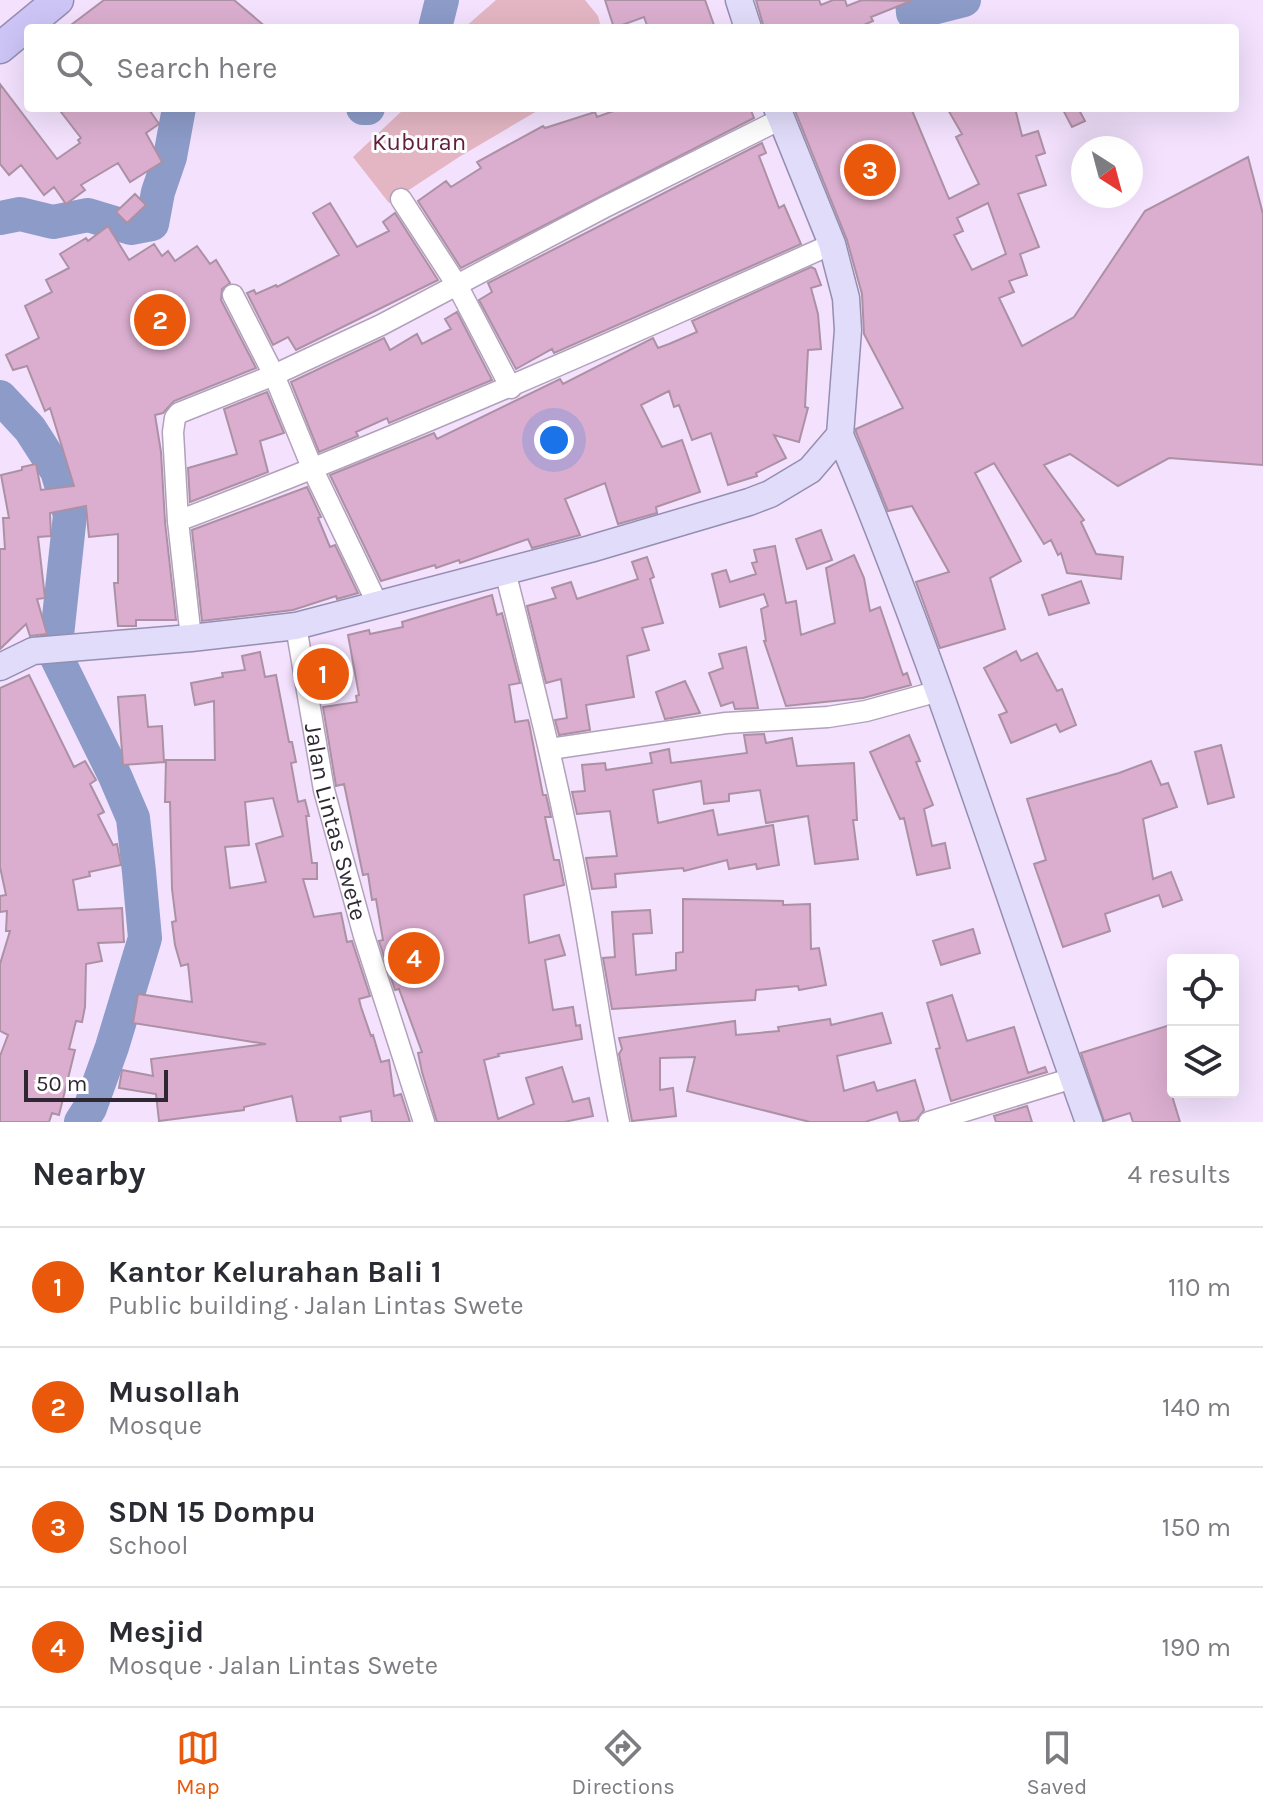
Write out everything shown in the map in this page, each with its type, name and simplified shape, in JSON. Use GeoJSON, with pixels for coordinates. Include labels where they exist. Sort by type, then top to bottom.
{"type":"FeatureCollection","features":[{"type":"Feature","properties":{"kind":"highway"},"geometry":{"type":"LineString","coordinates":[[29,24],[58,0]]}},
{"type":"Feature","properties":{"kind":"highway"},"geometry":{"type":"LineString","coordinates":[[0,48],[24,28]]}},
{"type":"Feature","properties":{"kind":"main road"},"geometry":{"type":"LineString","coordinates":[[739,0],[747,24]]}},
{"type":"Feature","properties":{"kind":"main road"},"geometry":{"type":"LineString","coordinates":[[779,114],[832,244],[848,312],[840,435],[939,691],[1089,1122]]}},
{"type":"Feature","properties":{"kind":"main road"},"geometry":{"type":"LineString","coordinates":[[0,667],[33,651],[296,626],[590,549],[770,494],[810,470],[840,435]]}},
{"type":"Feature","properties":{"kind":"street"},"geometry":{"type":"LineString","coordinates":[[191,638],[178,521],[173,432],[177,415],[274,375],[381,325],[779,114]]}},
{"type":"Feature","properties":{"kind":"street"},"geometry":{"type":"LineString","coordinates":[[401,199],[457,285],[511,388]]}},
{"type":"Feature","properties":{"kind":"street"},"geometry":{"type":"LineString","coordinates":[[178,521],[313,470],[511,388],[832,244]]}},
{"type":"Feature","properties":{"kind":"street"},"geometry":{"type":"LineString","coordinates":[[233,295],[274,375],[313,470],[378,605]]}},
{"type":"Feature","properties":{"kind":"street"},"geometry":{"type":"LineString","coordinates":[[505,571],[550,749],[580,894],[602,1039],[619,1122]]}},
{"type":"Feature","properties":{"kind":"street","name":"Jalan Lintas Swete"},"geometry":{"type":"LineString","coordinates":[[296,626],[324,790],[364,936],[424,1122]]}},
{"type":"Feature","properties":{"kind":"street"},"geometry":{"type":"LineString","coordinates":[[550,749],[726,723],[828,717],[866,711],[939,691]]}},
{"type":"Feature","properties":{"kind":"street"},"geometry":{"type":"LineString","coordinates":[[929,1122],[1073,1078]]}},
{"type":"Feature","properties":{"kind":"green space"},"geometry":{"type":"Polygon","coordinates":[[[496,0],[585,0],[598,16],[600,24],[469,24],[496,0]]]}},
{"type":"Feature","properties":{"kind":"green space","name":"Kuburan"},"geometry":{"type":"Polygon","coordinates":[[[401,112],[535,112],[389,203],[353,157],[401,112]]]}},
{"type":"Feature","properties":{"kind":"building"},"geometry":{"type":"Polygon","coordinates":[[[104,0],[234,0],[262,24],[72,24],[104,0]]]}},
{"type":"Feature","properties":{"kind":"building"},"geometry":{"type":"Polygon","coordinates":[[[605,0],[705,0],[714,24],[647,24],[644,17],[625,24],[613,24],[605,0]]]}},
{"type":"Feature","properties":{"kind":"building"},"geometry":{"type":"Polygon","coordinates":[[[756,0],[819,0],[821,5],[833,0],[845,0],[847,6],[862,0],[911,1],[871,17],[873,21],[866,24],[763,24],[756,0]]]}},
{"type":"Feature","properties":{"kind":"building"},"geometry":{"type":"Polygon","coordinates":[[[0,84],[57,159],[80,143],[78,140],[81,138],[61,112],[151,112],[159,124],[146,133],[162,162],[130,182],[118,163],[81,185],[85,190],[66,204],[54,187],[44,195],[21,165],[9,175],[0,164],[0,84]]]}},
{"type":"Feature","properties":{"kind":"building"},"geometry":{"type":"Polygon","coordinates":[[[595,112],[597,117],[611,112],[752,112],[754,118],[461,268],[418,201],[446,181],[451,187],[481,168],[477,162],[543,126],[545,128],[595,112]]]}},
{"type":"Feature","properties":{"kind":"building"},"geometry":{"type":"Polygon","coordinates":[[[796,112],[913,112],[949,199],[979,184],[956,137],[962,134],[949,112],[1016,112],[1022,136],[1038,131],[1045,153],[1036,156],[1046,185],[1018,194],[1039,247],[1020,254],[1027,275],[1009,281],[1014,292],[999,298],[1022,346],[1074,317],[1145,211],[1248,157],[1263,214],[1263,465],[1169,458],[1118,486],[1070,454],[1044,465],[1084,520],[1081,522],[1096,554],[1123,557],[1121,579],[1067,573],[1061,553],[1058,555],[1051,540],[1044,544],[994,463],[975,473],[1021,561],[990,578],[1005,629],[940,648],[916,582],[949,572],[912,506],[888,511],[856,432],[856,429],[903,408],[864,334],[862,294],[847,240],[796,112]],[[988,203],[957,218],[963,231],[954,235],[972,270],[1006,254],[988,203]]]}},
{"type":"Feature","properties":{"kind":"building"},"geometry":{"type":"Polygon","coordinates":[[[1064,112],[1080,112],[1085,121],[1072,127],[1064,112]]]}},
{"type":"Feature","properties":{"kind":"building"},"geometry":{"type":"Polygon","coordinates":[[[762,143],[766,153],[759,156],[779,208],[784,205],[801,244],[554,353],[552,349],[516,369],[479,300],[492,292],[488,283],[762,143]]]}},
{"type":"Feature","properties":{"kind":"building"},"geometry":{"type":"Polygon","coordinates":[[[135,194],[146,205],[127,223],[116,212],[135,194]]]}},
{"type":"Feature","properties":{"kind":"building"},"geometry":{"type":"Polygon","coordinates":[[[330,203],[357,247],[389,231],[383,222],[395,213],[438,280],[296,350],[288,337],[273,345],[247,293],[254,290],[256,294],[277,287],[339,255],[313,213],[330,203]]]}},
{"type":"Feature","properties":{"kind":"building"},"geometry":{"type":"Polygon","coordinates":[[[108,226],[129,260],[154,244],[162,256],[168,251],[175,261],[197,246],[210,264],[216,260],[230,283],[222,289],[221,300],[256,368],[174,401],[163,413],[155,415],[176,620],[136,620],[136,626],[118,626],[114,583],[118,583],[118,534],[89,537],[86,506],[50,513],[51,536],[38,537],[45,598],[37,599],[47,634],[30,636],[26,624],[0,649],[0,549],[5,549],[3,518],[9,518],[1,475],[36,464],[41,490],[74,486],[50,408],[45,411],[27,366],[13,370],[6,355],[39,338],[25,306],[52,292],[46,280],[69,268],[60,254],[86,238],[88,241],[108,226]]]}},
{"type":"Feature","properties":{"kind":"building"},"geometry":{"type":"Polygon","coordinates":[[[811,267],[815,269],[821,285],[811,288],[818,314],[821,349],[808,350],[805,407],[808,408],[799,442],[774,435],[786,458],[756,473],[757,476],[728,485],[711,433],[692,440],[679,405],[674,407],[669,391],[641,405],[662,447],[682,440],[700,492],[656,507],[657,513],[618,524],[605,483],[565,499],[580,535],[532,548],[528,539],[460,563],[459,560],[436,568],[435,565],[381,581],[330,475],[434,433],[437,439],[560,379],[563,384],[653,338],[658,348],[697,332],[692,321],[811,267]]]}},
{"type":"Feature","properties":{"kind":"building"},"geometry":{"type":"Polygon","coordinates":[[[457,312],[492,380],[389,423],[387,418],[356,432],[358,436],[319,452],[291,382],[384,338],[390,350],[417,334],[422,344],[451,329],[445,319],[457,312]]]}},
{"type":"Feature","properties":{"kind":"building"},"geometry":{"type":"Polygon","coordinates":[[[267,392],[284,433],[260,441],[268,472],[190,502],[188,468],[237,454],[224,409],[267,392]]]}},
{"type":"Feature","properties":{"kind":"building"},"geometry":{"type":"Polygon","coordinates":[[[307,487],[330,547],[335,545],[358,593],[337,599],[336,596],[293,610],[202,621],[192,530],[307,487]]]}},
{"type":"Feature","properties":{"kind":"building"},"geometry":{"type":"Polygon","coordinates":[[[821,530],[832,560],[807,569],[796,539],[821,530]]]}},
{"type":"Feature","properties":{"kind":"building"},"geometry":{"type":"Polygon","coordinates":[[[775,546],[786,603],[796,601],[801,635],[835,623],[826,568],[854,555],[864,578],[870,611],[880,607],[903,675],[907,673],[911,685],[863,698],[786,706],[764,641],[761,609],[768,606],[764,594],[720,607],[712,574],[726,570],[730,582],[756,574],[752,563],[757,562],[754,550],[775,546]]]}},
{"type":"Feature","properties":{"kind":"building"},"geometry":{"type":"Polygon","coordinates":[[[647,557],[663,623],[642,628],[649,650],[627,656],[634,697],[586,705],[590,730],[559,735],[555,720],[567,718],[561,679],[546,683],[527,606],[556,598],[552,588],[571,582],[577,599],[638,579],[632,562],[647,557]]]}},
{"type":"Feature","properties":{"kind":"building"},"geometry":{"type":"Polygon","coordinates":[[[1081,581],[1089,603],[1049,615],[1042,595],[1081,581]]]}},
{"type":"Feature","properties":{"kind":"building"},"geometry":{"type":"Polygon","coordinates":[[[492,595],[497,615],[502,613],[520,683],[509,685],[515,722],[528,720],[529,723],[543,795],[546,795],[551,817],[545,817],[554,860],[559,860],[564,885],[524,895],[529,943],[559,935],[565,955],[545,960],[553,1010],[573,1007],[582,1039],[498,1054],[484,1060],[498,1119],[534,1104],[526,1078],[562,1067],[573,1102],[589,1098],[593,1116],[564,1122],[437,1122],[422,1072],[418,1053],[422,1052],[399,989],[395,990],[379,941],[383,940],[376,899],[372,900],[368,874],[363,875],[344,784],[336,786],[323,707],[357,702],[356,696],[359,695],[348,635],[403,627],[402,622],[492,595]]]}},
{"type":"Feature","properties":{"kind":"building"},"geometry":{"type":"Polygon","coordinates":[[[746,647],[758,708],[735,709],[733,702],[721,706],[709,673],[723,668],[719,654],[746,647]]]}},
{"type":"Feature","properties":{"kind":"building"},"geometry":{"type":"Polygon","coordinates":[[[1016,651],[1021,661],[1037,653],[1057,691],[1062,689],[1076,725],[1060,732],[1056,724],[1011,743],[999,715],[1007,712],[984,668],[1016,651]]]}},
{"type":"Feature","properties":{"kind":"building"},"geometry":{"type":"Polygon","coordinates":[[[260,652],[265,677],[276,675],[296,762],[291,763],[298,802],[305,800],[312,863],[317,863],[317,879],[303,879],[314,917],[341,913],[347,942],[352,941],[370,996],[359,999],[361,1007],[381,1062],[389,1060],[394,1096],[401,1094],[410,1122],[372,1122],[371,1111],[340,1117],[341,1122],[297,1122],[292,1096],[244,1107],[244,1110],[159,1121],[156,1094],[119,1088],[122,1070],[153,1076],[151,1059],[266,1044],[133,1023],[138,994],[192,1002],[188,964],[181,966],[172,922],[176,921],[170,802],[165,802],[166,760],[215,760],[214,701],[195,705],[191,683],[223,677],[222,673],[245,670],[242,656],[260,652]],[[273,798],[245,802],[249,845],[225,847],[230,888],[266,882],[256,844],[283,836],[273,798]]]}},
{"type":"Feature","properties":{"kind":"building"},"geometry":{"type":"Polygon","coordinates":[[[29,675],[74,767],[85,761],[96,780],[90,784],[104,812],[98,815],[113,845],[117,844],[121,865],[89,872],[90,876],[73,880],[78,910],[122,908],[124,942],[98,943],[102,961],[86,964],[85,1007],[82,1022],[76,1021],[69,1049],[75,1050],[59,1115],[52,1113],[49,1122],[0,1122],[0,1056],[8,1035],[0,1031],[0,964],[10,931],[6,931],[7,911],[0,912],[0,896],[6,895],[0,867],[0,688],[29,675]]]}},
{"type":"Feature","properties":{"kind":"building"},"geometry":{"type":"Polygon","coordinates":[[[685,681],[700,713],[665,719],[656,692],[685,681]]]}},
{"type":"Feature","properties":{"kind":"building"},"geometry":{"type":"Polygon","coordinates":[[[145,695],[148,727],[162,726],[164,762],[123,765],[118,697],[145,695]]]}},
{"type":"Feature","properties":{"kind":"building"},"geometry":{"type":"Polygon","coordinates":[[[764,734],[766,743],[792,738],[797,766],[854,763],[857,820],[853,820],[858,859],[815,864],[808,816],[766,823],[760,790],[729,794],[729,801],[704,804],[701,781],[653,790],[658,823],[713,810],[718,835],[773,825],[779,865],[757,869],[756,864],[729,869],[727,860],[684,871],[683,868],[615,874],[616,887],[592,889],[586,858],[617,856],[610,811],[577,814],[572,792],[585,791],[582,765],[605,763],[606,770],[652,763],[650,753],[669,749],[671,763],[747,753],[744,735],[764,734]]]}},
{"type":"Feature","properties":{"kind":"building"},"geometry":{"type":"Polygon","coordinates":[[[909,735],[933,805],[924,809],[932,846],[945,843],[950,868],[917,875],[904,818],[900,819],[870,752],[909,735]]]}},
{"type":"Feature","properties":{"kind":"building"},"geometry":{"type":"Polygon","coordinates":[[[1221,745],[1234,797],[1208,804],[1195,752],[1221,745]]]}},
{"type":"Feature","properties":{"kind":"building"},"geometry":{"type":"Polygon","coordinates":[[[1151,761],[1161,785],[1168,783],[1177,807],[1143,819],[1153,879],[1171,872],[1182,900],[1163,907],[1159,895],[1105,914],[1110,931],[1063,947],[1034,864],[1046,860],[1027,799],[1151,761]]]}},
{"type":"Feature","properties":{"kind":"building"},"geometry":{"type":"Polygon","coordinates":[[[683,899],[810,904],[811,949],[819,948],[826,985],[799,990],[798,986],[756,990],[755,1000],[612,1009],[603,958],[615,957],[612,912],[650,910],[652,933],[633,934],[636,975],[676,970],[676,953],[683,952],[683,899]]]}},
{"type":"Feature","properties":{"kind":"building"},"geometry":{"type":"Polygon","coordinates":[[[973,929],[980,953],[941,965],[933,941],[973,929]]]}},
{"type":"Feature","properties":{"kind":"building"},"geometry":{"type":"Polygon","coordinates":[[[952,995],[967,1041],[1014,1027],[1028,1073],[1045,1067],[1047,1072],[951,1101],[927,1003],[952,995]]]}},
{"type":"Feature","properties":{"kind":"building"},"geometry":{"type":"Polygon","coordinates":[[[882,1013],[891,1043],[837,1056],[844,1091],[874,1082],[877,1091],[915,1080],[924,1110],[916,1120],[900,1122],[897,1112],[865,1122],[810,1122],[687,1091],[695,1057],[660,1058],[660,1090],[673,1088],[676,1116],[632,1121],[619,1054],[622,1049],[619,1038],[735,1021],[736,1035],[779,1031],[778,1027],[830,1019],[831,1025],[882,1013]]]}},
{"type":"Feature","properties":{"kind":"building"},"geometry":{"type":"Polygon","coordinates":[[[1167,1026],[1167,1098],[1173,1098],[1180,1122],[1133,1122],[1130,1113],[1104,1121],[1081,1053],[1167,1026]]]}},
{"type":"Feature","properties":{"kind":"building"},"geometry":{"type":"Polygon","coordinates":[[[1027,1106],[1032,1122],[996,1122],[994,1116],[1027,1106]]]}},
{"type":"Feature","properties":{"kind":"waterway"},"geometry":{"type":"LineString","coordinates":[[436,24],[442,0]]}},
{"type":"Feature","properties":{"kind":"waterway"},"geometry":{"type":"LineString","coordinates":[[912,0],[913,13],[964,0]]}},
{"type":"Feature","properties":{"kind":"waterway"},"geometry":{"type":"LineString","coordinates":[[0,218],[20,214],[53,222],[88,215],[131,228],[152,224],[178,112]]}},
{"type":"Feature","properties":{"kind":"waterway"},"geometry":{"type":"LineString","coordinates":[[0,397],[30,429],[57,471],[70,515],[55,654],[133,818],[145,938],[112,1047],[90,1108],[81,1122]]}},
{"type":"Feature","properties":{"kind":"place","name":"SDN 15 Dompu"},"geometry":{"type":"Point","coordinates":[870,170]}},
{"type":"Feature","properties":{"kind":"place","name":"Musollah"},"geometry":{"type":"Point","coordinates":[160,320]}},
{"type":"Feature","properties":{"kind":"place","name":"Kantor Kelurahan Bali 1"},"geometry":{"type":"Point","coordinates":[323,674]}},
{"type":"Feature","properties":{"kind":"place","name":"Mesjid"},"geometry":{"type":"Point","coordinates":[414,958]}}]}
